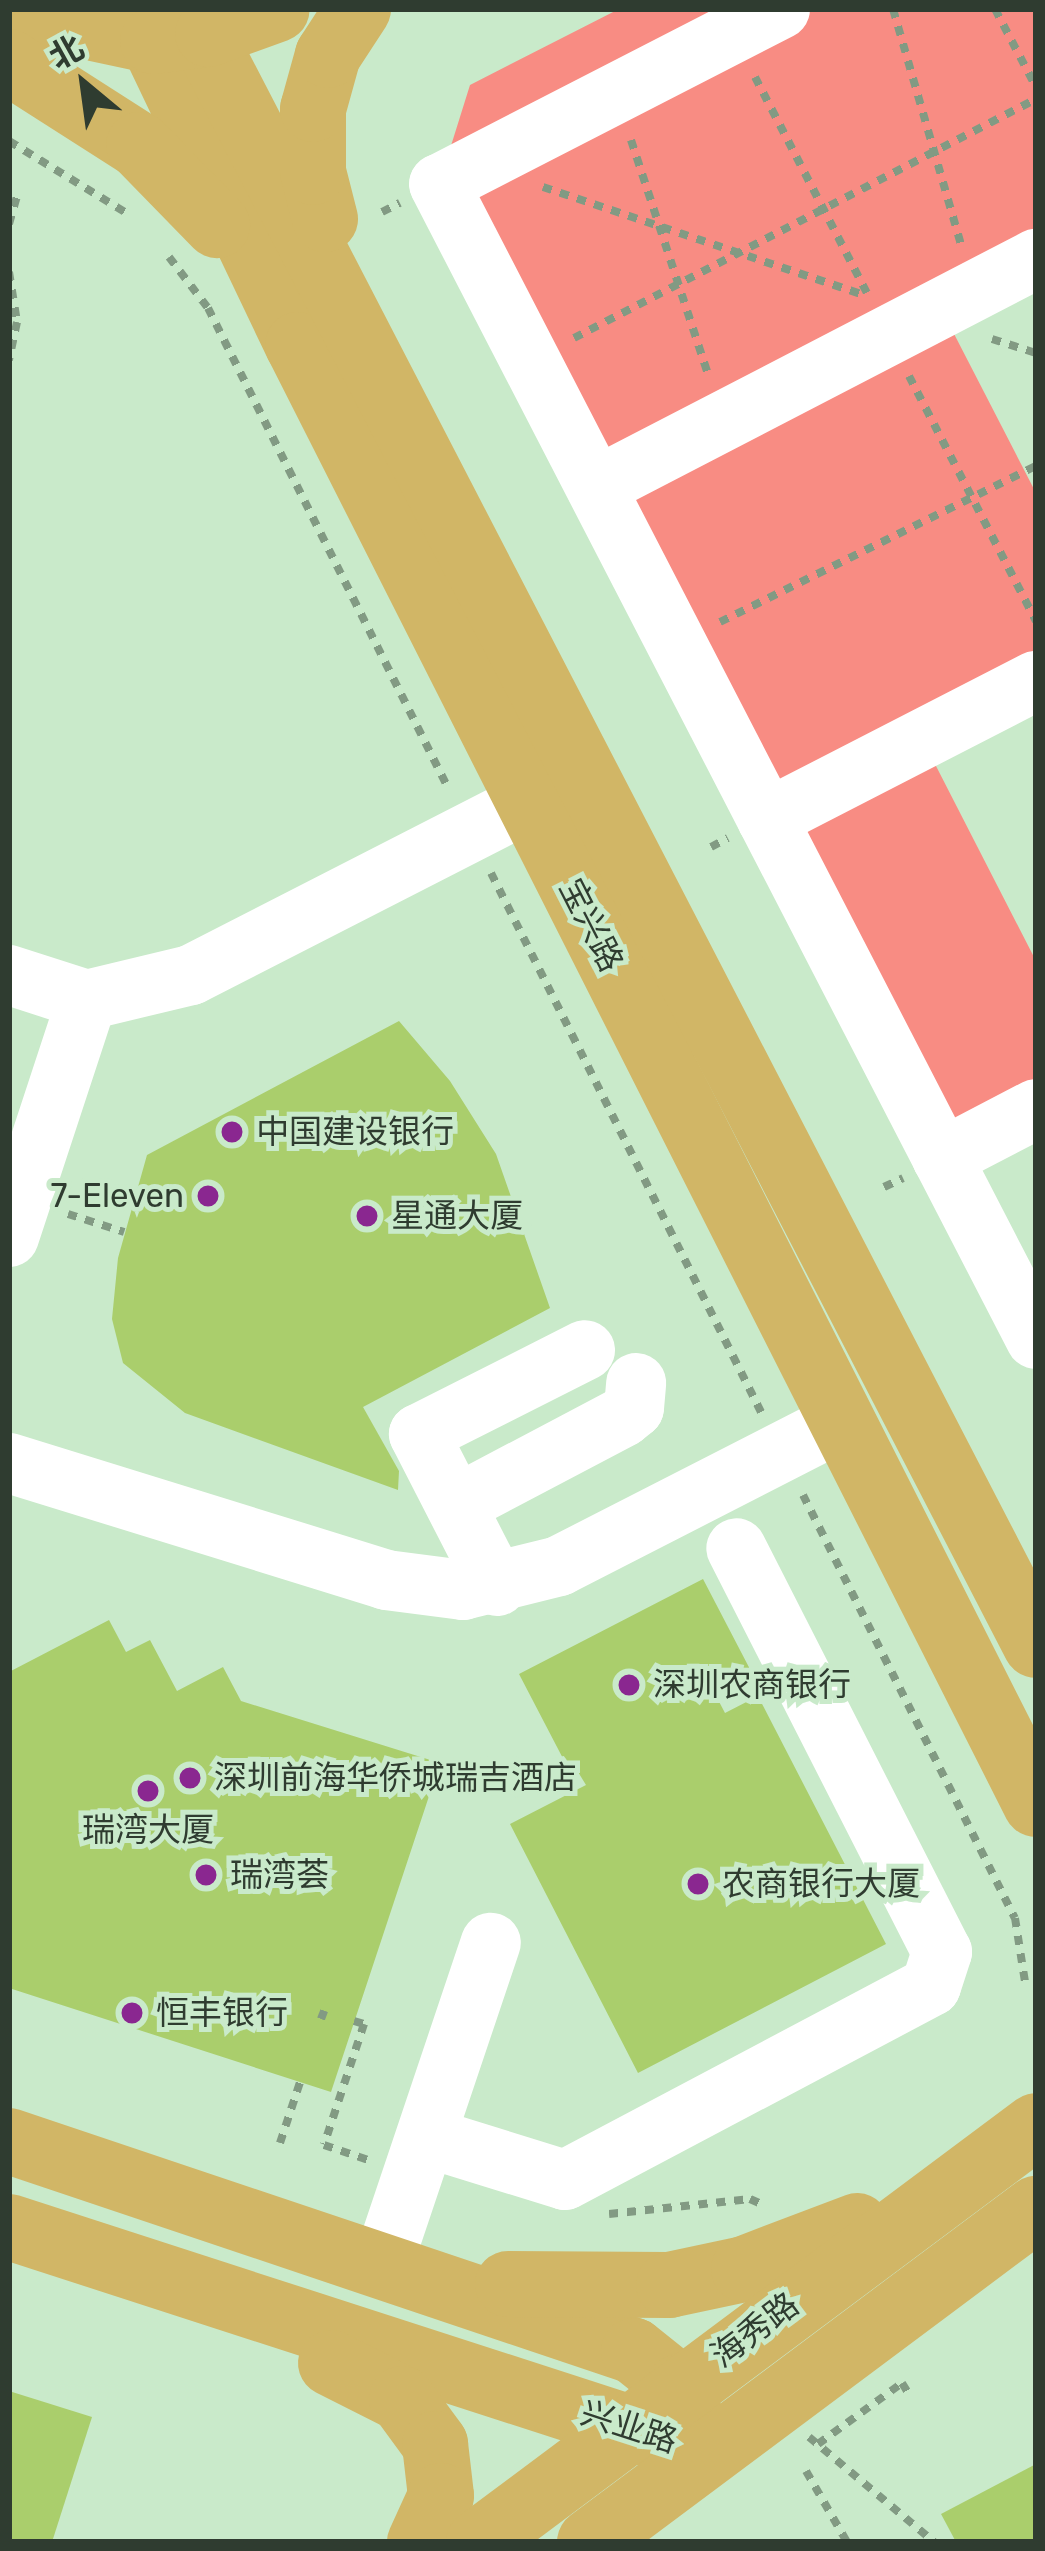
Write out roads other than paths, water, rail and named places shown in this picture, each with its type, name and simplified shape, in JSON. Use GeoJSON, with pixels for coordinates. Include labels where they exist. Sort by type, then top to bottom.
{"type":"FeatureCollection","features":[{"type":"Feature","properties":{"kind":"main road"},"geometry":{"type":"LineString","coordinates":[[9,10],[176,23],[277,9]]}},
{"type":"Feature","properties":{"kind":"main road"},"geometry":{"type":"LineString","coordinates":[[324,327],[310,138],[328,55],[358,9]]}},
{"type":"Feature","properties":{"kind":"main road","name":"宝兴路"},"geometry":{"type":"LineString","coordinates":[[176,23],[324,327],[1036,1645]]}},
{"type":"Feature","properties":{"kind":"main road"},"geometry":{"type":"LineString","coordinates":[[9,62],[174,176],[242,258],[324,327]]}},
{"type":"Feature","properties":{"kind":"main road","name":"宝兴路"},"geometry":{"type":"LineString","coordinates":[[324,327],[530,802],[1036,1804]]}},
{"type":"Feature","properties":{"kind":"main road","name":"海秀路"},"geometry":{"type":"LineString","coordinates":[[479,2542],[679,2387],[1036,2126]]}},
{"type":"Feature","properties":{"kind":"main road","name":"兴业路"},"geometry":{"type":"LineString","coordinates":[[9,2141],[634,2351],[679,2387],[704,2452]]}},
{"type":"Feature","properties":{"kind":"main road"},"geometry":{"type":"LineString","coordinates":[[407,2271],[624,2288],[704,2279],[787,2254],[970,2175]]}},
{"type":"Feature","properties":{"kind":"main road","name":"海秀路"},"geometry":{"type":"LineString","coordinates":[[590,2542],[704,2452],[1036,2209]]}},
{"type":"Feature","properties":{"kind":"main road","name":"兴业路"},"geometry":{"type":"LineString","coordinates":[[9,2227],[704,2452]]}},
{"type":"Feature","properties":{"kind":"main road"},"geometry":{"type":"LineString","coordinates":[[208,2293],[402,2399],[423,2421],[442,2471],[441,2496],[420,2542]]}},
{"type":"Feature","properties":{"kind":"street"},"geometry":{"type":"LineString","coordinates":[[780,9],[439,184],[1036,1339]]}},
{"type":"Feature","properties":{"kind":"street"},"geometry":{"type":"LineString","coordinates":[[596,487],[1036,259]]}},
{"type":"Feature","properties":{"kind":"street"},"geometry":{"type":"LineString","coordinates":[[767,819],[1036,680]]}},
{"type":"Feature","properties":{"kind":"street"},"geometry":{"type":"LineString","coordinates":[[9,975],[87,1000],[191,975],[530,802]]}},
{"type":"Feature","properties":{"kind":"street"},"geometry":{"type":"LineString","coordinates":[[9,1237],[87,1000]]}},
{"type":"Feature","properties":{"kind":"street"},"geometry":{"type":"LineString","coordinates":[[942,1158],[1036,1109]]}},
{"type":"Feature","properties":{"kind":"street"},"geometry":{"type":"LineString","coordinates":[[497,1586],[419,1434],[586,1350]]}},
{"type":"Feature","properties":{"kind":"street"},"geometry":{"type":"LineString","coordinates":[[456,1505],[623,1418],[634,1408],[636,1383]]}},
{"type":"Feature","properties":{"kind":"street"},"geometry":{"type":"LineString","coordinates":[[9,1463],[386,1580],[464,1590],[497,1586],[559,1566],[842,1421]]}},
{"type":"Feature","properties":{"kind":"street"},"geometry":{"type":"LineString","coordinates":[[425,2137],[565,2180],[931,1986],[942,1952],[736,1548]]}},
{"type":"Feature","properties":{"kind":"street"},"geometry":{"type":"LineString","coordinates":[[407,2271],[425,2137],[491,1943]]}},
{"type":"Feature","properties":{"kind":"place","name":"中国建设银行"},"geometry":{"type":"Point","coordinates":[232,1132]}},
{"type":"Feature","properties":{"kind":"place","name":"7-Eleven"},"geometry":{"type":"Point","coordinates":[208,1196]}},
{"type":"Feature","properties":{"kind":"place","name":"星通大厦"},"geometry":{"type":"Point","coordinates":[367,1216]}},
{"type":"Feature","properties":{"kind":"place","name":"深圳农商银行"},"geometry":{"type":"Point","coordinates":[629,1685]}},
{"type":"Feature","properties":{"kind":"place","name":"深圳前海华侨城瑞吉酒店"},"geometry":{"type":"Point","coordinates":[190,1778]}},
{"type":"Feature","properties":{"kind":"place","name":"瑞湾大厦"},"geometry":{"type":"Point","coordinates":[148,1791]}},
{"type":"Feature","properties":{"kind":"place","name":"瑞湾荟"},"geometry":{"type":"Point","coordinates":[206,1875]}},
{"type":"Feature","properties":{"kind":"place","name":"农商银行大厦"},"geometry":{"type":"Point","coordinates":[698,1884]}},
{"type":"Feature","properties":{"kind":"place","name":"恒丰银行"},"geometry":{"type":"Point","coordinates":[132,2013]}}]}
